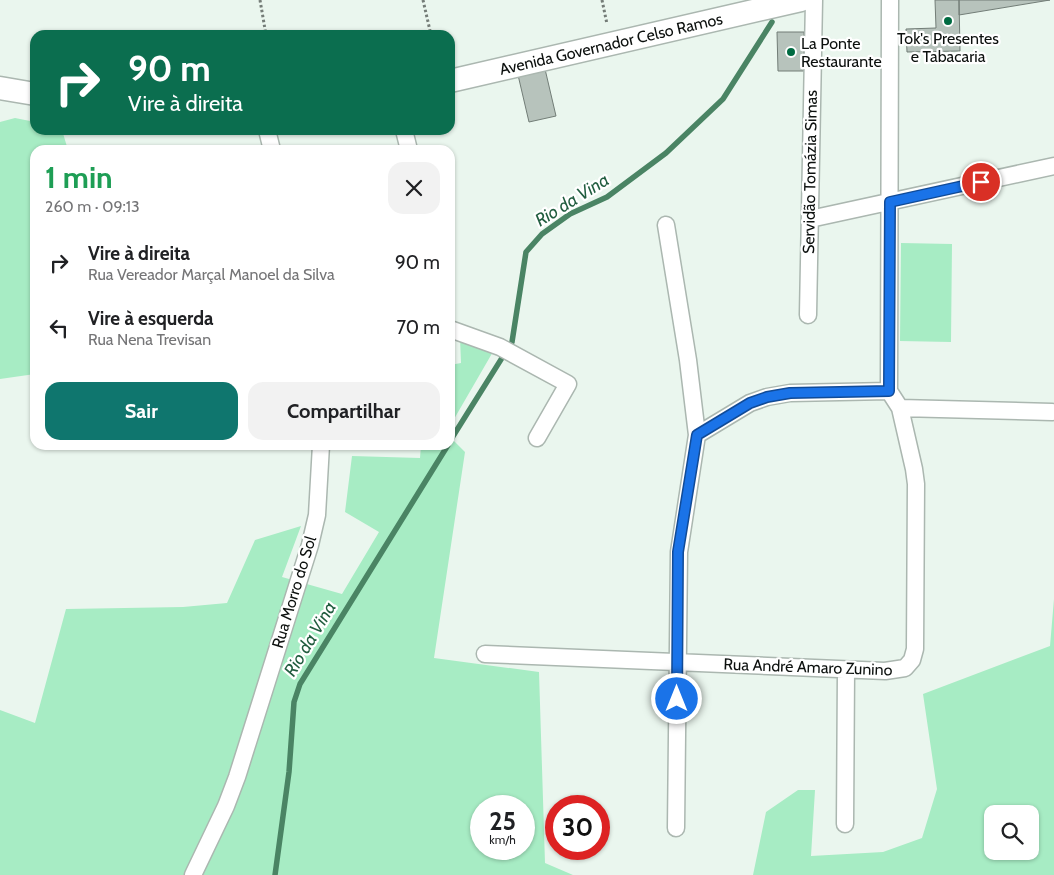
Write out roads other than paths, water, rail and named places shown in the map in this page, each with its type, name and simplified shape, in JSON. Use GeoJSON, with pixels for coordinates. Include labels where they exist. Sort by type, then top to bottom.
{"type":"FeatureCollection","features":[{"type":"Feature","properties":{"kind":"main road","name":"Avenida Governador Celso Ramos"},"geometry":{"type":"LineString","coordinates":[[455,80],[801,0]]}},
{"type":"Feature","properties":{"kind":"main road"},"geometry":{"type":"LineString","coordinates":[[0,88],[30,93]]}},
{"type":"Feature","properties":{"kind":"street","name":"Servidão Tomázia Simas"},"geometry":{"type":"LineString","coordinates":[[808,315],[814,0]]}},
{"type":"Feature","properties":{"kind":"street"},"geometry":{"type":"LineString","coordinates":[[697,435],[750,403],[767,397],[790,393],[889,391],[890,0]]}},
{"type":"Feature","properties":{"kind":"street"},"geometry":{"type":"LineString","coordinates":[[810,219],[1054,166]]}},
{"type":"Feature","properties":{"kind":"street"},"geometry":{"type":"LineString","coordinates":[[666,225],[688,360],[697,435],[678,552],[676,828]]}},
{"type":"Feature","properties":{"kind":"street"},"geometry":{"type":"LineString","coordinates":[[455,331],[507,350],[568,384],[537,438]]}},
{"type":"Feature","properties":{"kind":"street","name":"Rua André Amaro Zunino"},"geometry":{"type":"LineString","coordinates":[[485,654],[846,670],[885,671],[905,668],[912,660],[915,649],[917,491],[900,408],[889,391]]}},
{"type":"Feature","properties":{"kind":"street"},"geometry":{"type":"LineString","coordinates":[[900,408],[1052,412]]}},
{"type":"Feature","properties":{"kind":"street","name":"Rua Morro do Sol"},"geometry":{"type":"LineString","coordinates":[[193,875],[226,806],[237,777],[310,545],[318,507],[321,450]]}},
{"type":"Feature","properties":{"kind":"street"},"geometry":{"type":"LineString","coordinates":[[845,824],[846,670]]}},
{"type":"Feature","properties":{"kind":"waterway","name":"Rio da Vina"},"geometry":{"type":"LineString","coordinates":[[455,433],[512,342],[526,252],[542,234],[570,214],[607,197],[666,153],[723,99],[772,22]]}},
{"type":"Feature","properties":{"kind":"waterway","name":"Rio da Vina"},"geometry":{"type":"LineString","coordinates":[[275,875],[289,772],[294,702],[300,684],[445,450]]}},
{"type":"Feature","properties":{"kind":"place","name":"Tok's Presentes e Tabacaria"},"geometry":{"type":"Point","coordinates":[948,21]}},
{"type":"Feature","properties":{"kind":"place","name":"La Ponte Restaurante"},"geometry":{"type":"Point","coordinates":[791,52]}}]}
